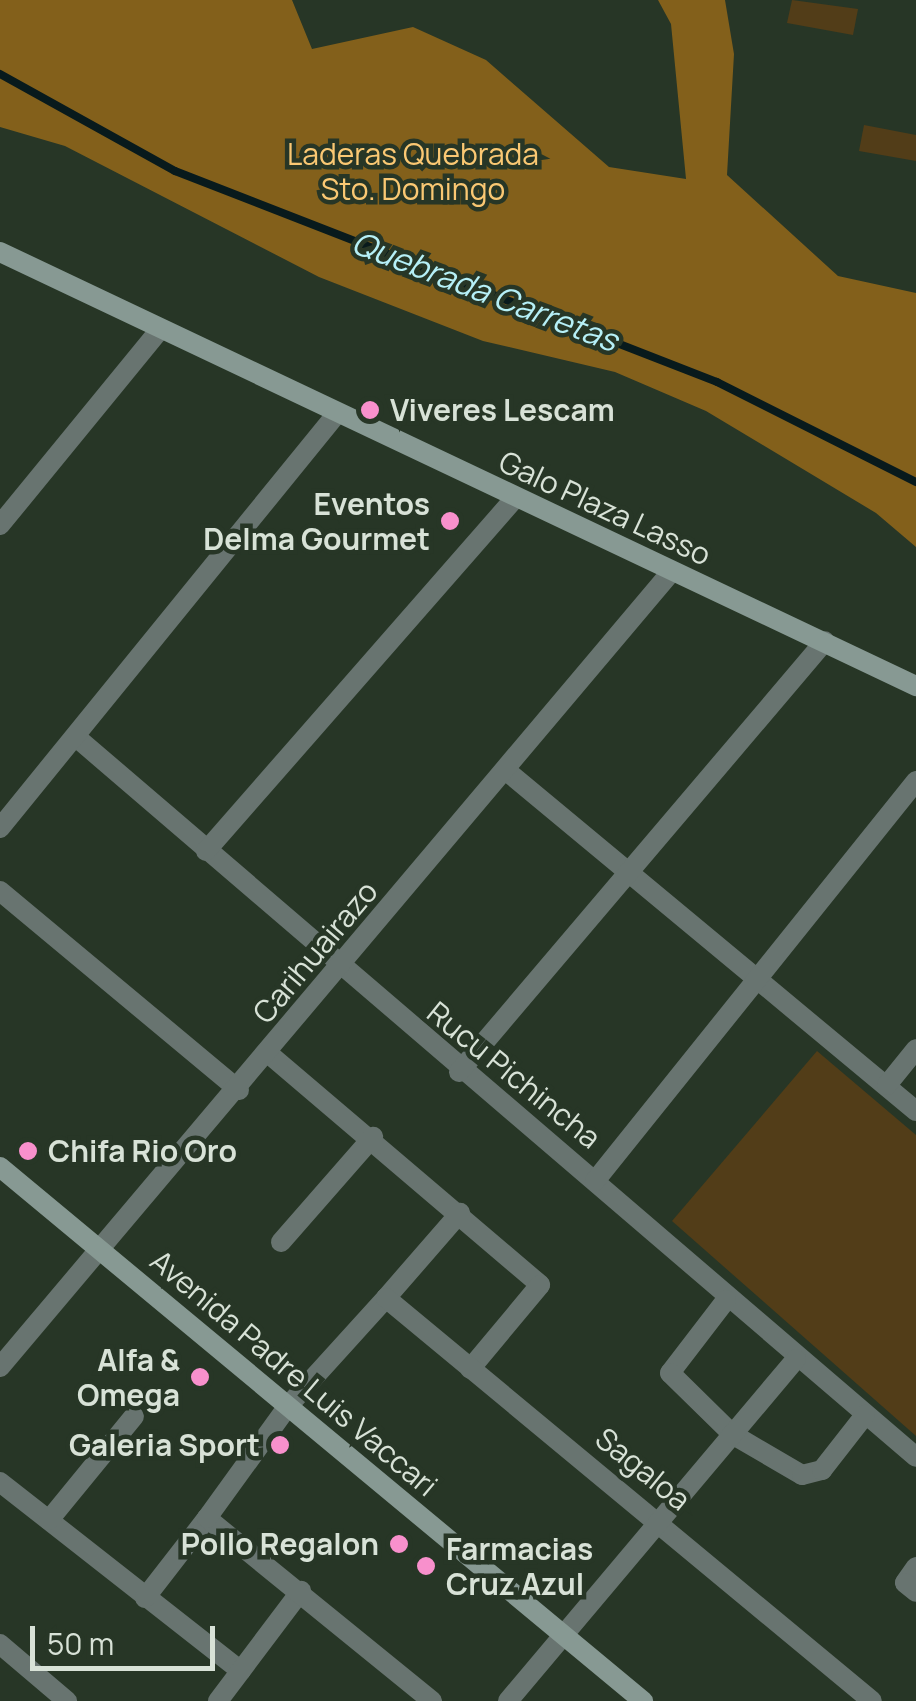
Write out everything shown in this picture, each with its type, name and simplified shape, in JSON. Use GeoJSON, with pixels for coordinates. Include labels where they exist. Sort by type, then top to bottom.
{"type":"FeatureCollection","features":[{"type":"Feature","properties":{"kind":"street","name":"Galo Plaza Lasso"},"geometry":{"type":"LineString","coordinates":[[1,254],[334,417],[916,686]]}},
{"type":"Feature","properties":{"kind":"street"},"geometry":{"type":"LineString","coordinates":[[0,524],[159,331]]}},
{"type":"Feature","properties":{"kind":"street"},"geometry":{"type":"LineString","coordinates":[[0,828],[334,417]]}},
{"type":"Feature","properties":{"kind":"street"},"geometry":{"type":"LineString","coordinates":[[206,851],[514,500]]}},
{"type":"Feature","properties":{"kind":"street","name":"Carihuairazo"},"geometry":{"type":"LineString","coordinates":[[0,1367],[98,1248],[240,1090],[337,966],[509,772],[671,572]]}},
{"type":"Feature","properties":{"kind":"street"},"geometry":{"type":"LineString","coordinates":[[458,1072],[628,877],[825,641]]}},
{"type":"Feature","properties":{"kind":"street","name":"Rucu Pichincha"},"geometry":{"type":"LineString","coordinates":[[76,737],[458,1072],[595,1181],[726,1300],[916,1457]]}},
{"type":"Feature","properties":{"kind":"street"},"geometry":{"type":"LineString","coordinates":[[509,772],[628,877],[759,975],[916,1110]]}},
{"type":"Feature","properties":{"kind":"street"},"geometry":{"type":"LineString","coordinates":[[595,1181],[916,781]]}},
{"type":"Feature","properties":{"kind":"street"},"geometry":{"type":"LineString","coordinates":[[0,891],[240,1090]]}},
{"type":"Feature","properties":{"kind":"street"},"geometry":{"type":"LineString","coordinates":[[886,1085],[916,1048]]}},
{"type":"Feature","properties":{"kind":"street"},"geometry":{"type":"LineString","coordinates":[[269,1054],[373,1137],[540,1285],[470,1368]]}},
{"type":"Feature","properties":{"kind":"street"},"geometry":{"type":"LineString","coordinates":[[282,1242],[373,1137]]}},
{"type":"Feature","properties":{"kind":"street","name":"Avenida Padre Luis Vaccari"},"geometry":{"type":"LineString","coordinates":[[0,1167],[643,1701]]}},
{"type":"Feature","properties":{"kind":"street"},"geometry":{"type":"LineString","coordinates":[[145,1598],[288,1406],[460,1213]]}},
{"type":"Feature","properties":{"kind":"street"},"geometry":{"type":"LineString","coordinates":[[726,1300],[674,1359],[674,1384],[732,1434],[785,1471],[822,1470],[865,1414]]}},
{"type":"Feature","properties":{"kind":"street","name":"Sagaloa"},"geometry":{"type":"LineString","coordinates":[[380,1305],[470,1368],[660,1521],[872,1701]]}},
{"type":"Feature","properties":{"kind":"street"},"geometry":{"type":"LineString","coordinates":[[508,1701],[796,1359]]}},
{"type":"Feature","properties":{"kind":"street"},"geometry":{"type":"LineString","coordinates":[[49,1520],[134,1416]]}},
{"type":"Feature","properties":{"kind":"street"},"geometry":{"type":"LineString","coordinates":[[0,1482],[241,1671]]}},
{"type":"Feature","properties":{"kind":"street"},"geometry":{"type":"LineString","coordinates":[[207,1518],[432,1701]]}},
{"type":"Feature","properties":{"kind":"street"},"geometry":{"type":"LineString","coordinates":[[218,1701],[300,1590]]}},
{"type":"Feature","properties":{"kind":"street"},"geometry":{"type":"LineString","coordinates":[[0,1644],[67,1701]]}},
{"type":"Feature","properties":{"kind":"shaded area"},"geometry":{"type":"Polygon","coordinates":[[[792,0],[858,9],[853,35],[787,23],[792,0]]]}},
{"type":"Feature","properties":{"kind":"shaded area"},"geometry":{"type":"Polygon","coordinates":[[[864,125],[916,135],[916,161],[859,151],[864,125]]]}},
{"type":"Feature","properties":{"kind":"shaded area"},"geometry":{"type":"Polygon","coordinates":[[[817,1051],[916,1135],[916,1436],[672,1221],[817,1051]]]}},
{"type":"Feature","properties":{"kind":"green space","name":"Laderas Quebrada Sto. Domingo"},"geometry":{"type":"Polygon","coordinates":[[[0,0],[292,0],[312,49],[413,27],[486,60],[609,167],[686,179],[671,24],[658,0],[725,0],[734,54],[727,175],[838,276],[916,293],[916,547],[876,513],[706,411],[615,372],[483,341],[319,277],[65,146],[0,127],[0,0]]]}},
{"type":"Feature","properties":{"kind":"waterway","name":"Quebrada Carretas"},"geometry":{"type":"LineString","coordinates":[[0,74],[175,171],[717,382],[916,482]]}},
{"type":"Feature","properties":{"kind":"place","name":"Viveres Lescam"},"geometry":{"type":"Point","coordinates":[370,410]}},
{"type":"Feature","properties":{"kind":"place","name":"Eventos Delma Gourmet"},"geometry":{"type":"Point","coordinates":[450,521]}},
{"type":"Feature","properties":{"kind":"place","name":"Chifa Rio Oro"},"geometry":{"type":"Point","coordinates":[28,1151]}},
{"type":"Feature","properties":{"kind":"place","name":"Alfa & Omega"},"geometry":{"type":"Point","coordinates":[200,1377]}},
{"type":"Feature","properties":{"kind":"place","name":"Galeria Sport"},"geometry":{"type":"Point","coordinates":[280,1445]}},
{"type":"Feature","properties":{"kind":"place","name":"Pollo Regalon"},"geometry":{"type":"Point","coordinates":[399,1544]}},
{"type":"Feature","properties":{"kind":"place","name":"Farmacias Cruz Azul"},"geometry":{"type":"Point","coordinates":[426,1566]}}]}
